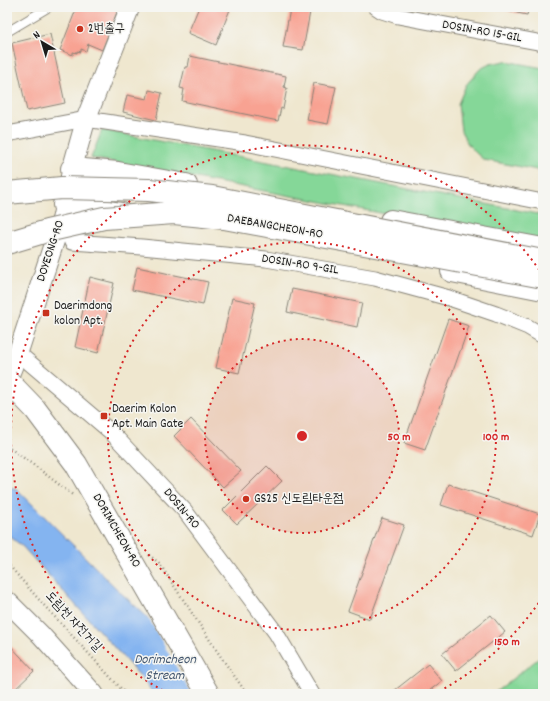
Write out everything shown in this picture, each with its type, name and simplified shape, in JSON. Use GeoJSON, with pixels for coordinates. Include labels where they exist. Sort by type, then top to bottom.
{"type":"FeatureCollection","features":[{"type":"Feature","properties":{"kind":"main road"},"geometry":{"type":"LineString","coordinates":[[72,169],[118,173],[311,206],[543,249]]}},
{"type":"Feature","properties":{"kind":"main road","name":"DAEBANGCHEON-RO"},"geometry":{"type":"LineString","coordinates":[[7,193],[62,188],[141,190],[212,197],[543,262]]}},
{"type":"Feature","properties":{"kind":"main road"},"geometry":{"type":"LineString","coordinates":[[63,211],[308,242],[543,289]]}},
{"type":"Feature","properties":{"kind":"main road","name":"DAEBANGCHEON-RO"},"geometry":{"type":"LineString","coordinates":[[7,243],[46,231],[104,218],[174,213],[224,218],[543,278]]}},
{"type":"Feature","properties":{"kind":"main road","name":"DORIMCHEON-RO"},"geometry":{"type":"LineString","coordinates":[[7,380],[36,409],[76,464],[208,694]]}},
{"type":"Feature","properties":{"kind":"street","name":"DOYEONG-RO"},"geometry":{"type":"LineString","coordinates":[[7,380],[18,353],[63,211],[72,169],[86,119],[130,7]]}},
{"type":"Feature","properties":{"kind":"street","name":"DOSIN-RO 15-GIL"},"geometry":{"type":"LineString","coordinates":[[384,9],[398,16],[543,43]]}},
{"type":"Feature","properties":{"kind":"street"},"geometry":{"type":"LineString","coordinates":[[7,134],[86,119],[245,143],[543,202]]}},
{"type":"Feature","properties":{"kind":"street","name":"DOSIN-RO 9-GIL"},"geometry":{"type":"LineString","coordinates":[[63,211],[72,242],[266,259],[375,278],[449,298],[496,314],[528,327],[543,336]]}},
{"type":"Feature","properties":{"kind":"street","name":"DOSIN-RO"},"geometry":{"type":"LineString","coordinates":[[18,353],[111,432],[185,511],[276,633],[312,694]]}},
{"type":"Feature","properties":{"kind":"street"},"geometry":{"type":"LineString","coordinates":[[7,601],[41,635],[94,694]]}},
{"type":"Feature","properties":{"kind":"lane"},"geometry":{"type":"LineString","coordinates":[[7,32],[49,7]]}},
{"type":"Feature","properties":{"kind":"path","name":"도림천 자전거길"},"geometry":{"type":"LineString","coordinates":[[7,563],[126,694]]}},
{"type":"Feature","properties":{"kind":"green space"},"geometry":{"type":"Polygon","coordinates":[[[505,61],[543,68],[543,171],[484,160],[468,144],[461,131],[458,104],[466,85],[480,69],[490,64],[505,61]]]}},
{"type":"Feature","properties":{"kind":"green space"},"geometry":{"type":"Polygon","coordinates":[[[102,130],[543,215],[543,244],[91,158],[102,130]]]}},
{"type":"Feature","properties":{"kind":"green space"},"geometry":{"type":"Polygon","coordinates":[[[543,655],[543,694],[493,694],[543,655]]]}},
{"type":"Feature","properties":{"kind":"water","name":"Dorimcheon Stream"},"geometry":{"type":"Polygon","coordinates":[[[7,486],[17,489],[121,593],[215,679],[224,694],[153,694],[142,678],[23,547],[7,534],[7,486]]]}},
{"type":"Feature","properties":{"kind":"pier"},"geometry":{"type":"Polygon","coordinates":[[[145,612],[217,677],[226,694],[192,694],[145,612]]]}},
{"type":"Feature","properties":{"kind":"building"},"geometry":{"type":"Polygon","coordinates":[[[77,7],[119,7],[102,50],[88,44],[86,51],[81,49],[81,52],[73,52],[73,55],[60,50],[77,7]]]}},
{"type":"Feature","properties":{"kind":"building"},"geometry":{"type":"Polygon","coordinates":[[[199,7],[231,7],[216,45],[188,33],[199,7]]]}},
{"type":"Feature","properties":{"kind":"building"},"geometry":{"type":"Polygon","coordinates":[[[487,7],[529,7],[527,15],[487,7]]]}},
{"type":"Feature","properties":{"kind":"building"},"geometry":{"type":"Polygon","coordinates":[[[290,9],[310,12],[303,50],[283,47],[290,9]]]}},
{"type":"Feature","properties":{"kind":"building"},"geometry":{"type":"Polygon","coordinates":[[[50,34],[65,103],[27,111],[12,43],[50,34]]]}},
{"type":"Feature","properties":{"kind":"building"},"geometry":{"type":"Polygon","coordinates":[[[190,56],[286,76],[284,87],[287,88],[283,109],[281,108],[278,121],[182,101],[184,89],[180,88],[185,67],[188,67],[190,56]]]}},
{"type":"Feature","properties":{"kind":"building"},"geometry":{"type":"Polygon","coordinates":[[[314,83],[336,87],[328,124],[307,120],[314,83]]]}},
{"type":"Feature","properties":{"kind":"building"},"geometry":{"type":"Polygon","coordinates":[[[149,90],[162,93],[156,120],[123,112],[127,95],[147,99],[149,90]]]}},
{"type":"Feature","properties":{"kind":"building"},"geometry":{"type":"Polygon","coordinates":[[[137,267],[208,282],[203,305],[132,290],[137,267]]]}},
{"type":"Feature","properties":{"kind":"building"},"geometry":{"type":"Polygon","coordinates":[[[90,277],[114,283],[98,353],[75,347],[90,277]]]}},
{"type":"Feature","properties":{"kind":"building"},"geometry":{"type":"Polygon","coordinates":[[[292,289],[362,303],[357,327],[287,312],[292,289]]]}},
{"type":"Feature","properties":{"kind":"building"},"geometry":{"type":"Polygon","coordinates":[[[232,298],[255,303],[239,373],[216,368],[232,298]]]}},
{"type":"Feature","properties":{"kind":"building"},"geometry":{"type":"Polygon","coordinates":[[[448,319],[469,326],[425,450],[404,443],[448,319]]]}},
{"type":"Feature","properties":{"kind":"building"},"geometry":{"type":"Polygon","coordinates":[[[191,419],[241,471],[223,487],[174,436],[191,419]]]}},
{"type":"Feature","properties":{"kind":"building"},"geometry":{"type":"Polygon","coordinates":[[[267,466],[282,481],[237,524],[223,510],[267,466]]]}},
{"type":"Feature","properties":{"kind":"building"},"geometry":{"type":"Polygon","coordinates":[[[448,484],[540,514],[533,535],[441,505],[448,484]]]}},
{"type":"Feature","properties":{"kind":"building"},"geometry":{"type":"Polygon","coordinates":[[[382,518],[404,525],[370,619],[348,611],[382,518]]]}},
{"type":"Feature","properties":{"kind":"building"},"geometry":{"type":"Polygon","coordinates":[[[491,615],[505,632],[456,671],[442,654],[491,615]]]}},
{"type":"Feature","properties":{"kind":"building"},"geometry":{"type":"Polygon","coordinates":[[[7,642],[34,671],[10,694],[7,694],[7,642]]]}},
{"type":"Feature","properties":{"kind":"building"},"geometry":{"type":"Polygon","coordinates":[[[428,664],[442,681],[425,694],[390,694],[428,664]]]}},
{"type":"Feature","properties":{"kind":"place","name":"2번출구"},"geometry":{"type":"Point","coordinates":[80,29]}},
{"type":"Feature","properties":{"kind":"place","name":"Daerimdong kolon Apt."},"geometry":{"type":"Point","coordinates":[46,313]}},
{"type":"Feature","properties":{"kind":"place","name":"Daerim Kolon Apt. Main Gate"},"geometry":{"type":"Point","coordinates":[104,416]}},
{"type":"Feature","properties":{"kind":"place","name":"GS25 신도림타운점"},"geometry":{"type":"Point","coordinates":[246,499]}}]}
